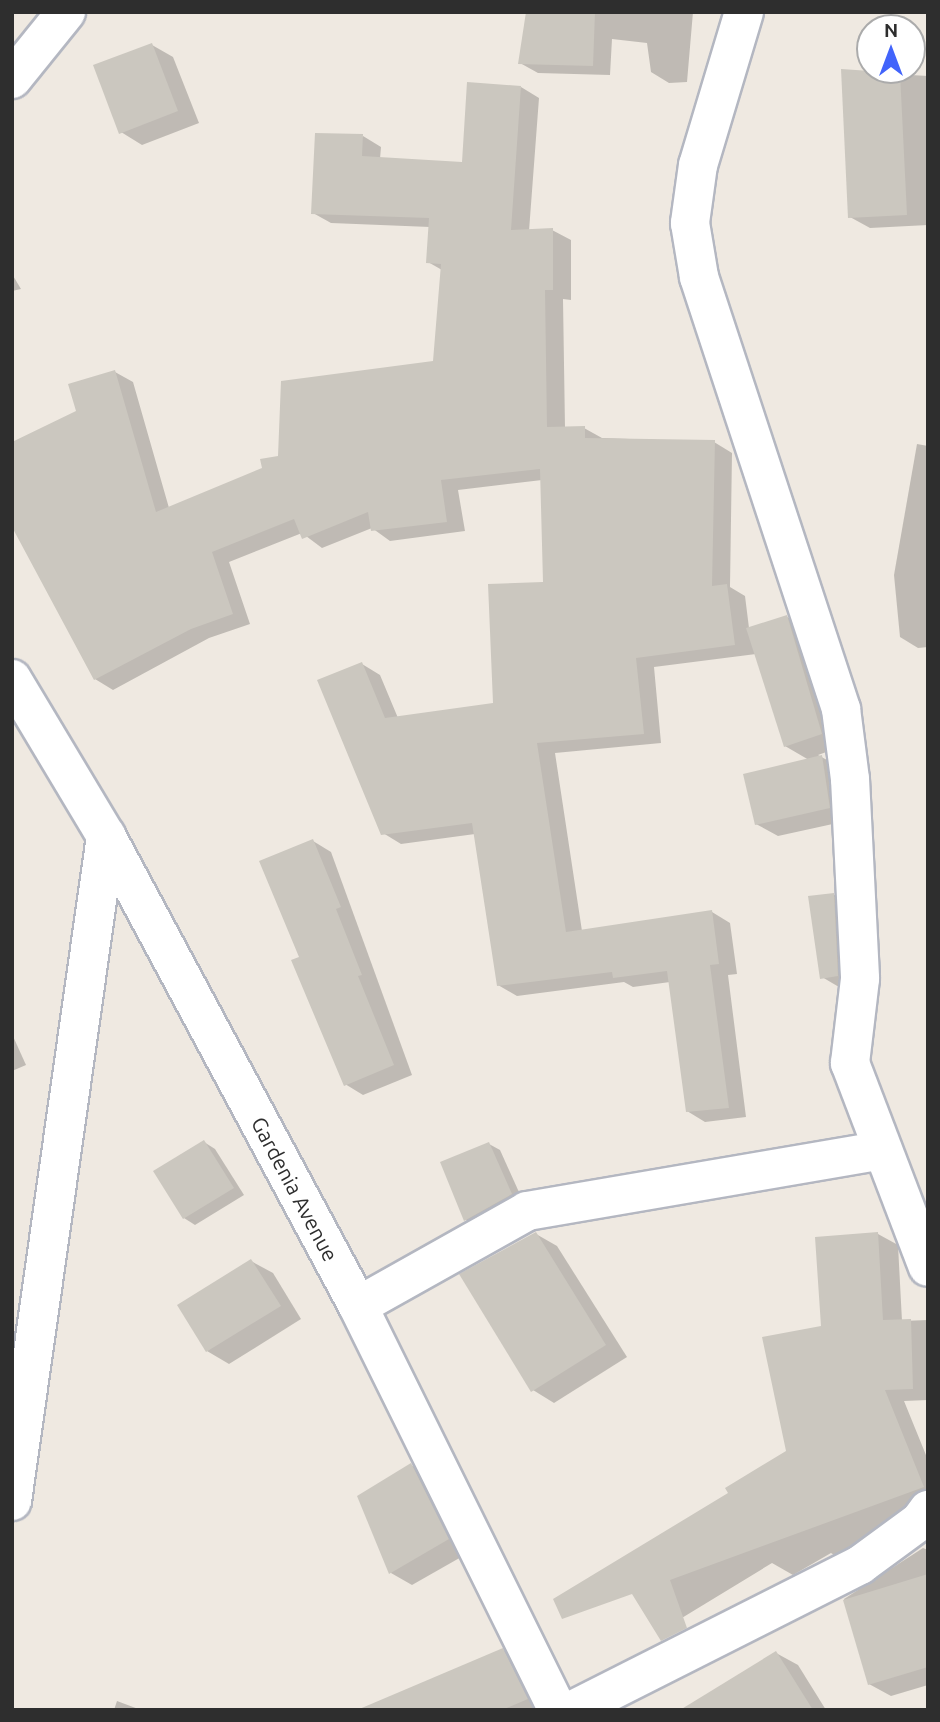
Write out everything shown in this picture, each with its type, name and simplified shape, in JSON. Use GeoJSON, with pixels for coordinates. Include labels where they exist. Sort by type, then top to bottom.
{"type":"FeatureCollection","features":[{"type":"Feature","properties":{"kind":"street"},"geometry":{"type":"LineString","coordinates":[[12,79],[66,12]]}},
{"type":"Feature","properties":{"kind":"street"},"geometry":{"type":"LineString","coordinates":[[744,12],[698,165],[690,223],[699,277],[841,709],[850,779],[860,979],[850,1063],[928,1267]]}},
{"type":"Feature","properties":{"kind":"street","name":"Gardenia Avenue"},"geometry":{"type":"LineString","coordinates":[[12,679],[106,836],[358,1307],[558,1710]]}},
{"type":"Feature","properties":{"kind":"street"},"geometry":{"type":"LineString","coordinates":[[12,1501],[106,836]]}},
{"type":"Feature","properties":{"kind":"street"},"geometry":{"type":"LineString","coordinates":[[358,1307],[527,1211],[882,1150]]}},
{"type":"Feature","properties":{"kind":"street"},"geometry":{"type":"LineString","coordinates":[[573,1710],[860,1564],[920,1521],[928,1510]]}},
{"type":"Feature","properties":{"kind":"building"},"geometry":{"type":"Polygon","coordinates":[[[526,12],[595,12],[593,66],[518,64],[526,12]]]}},
{"type":"Feature","properties":{"kind":"building"},"geometry":{"type":"Polygon","coordinates":[[[152,43],[178,111],[119,134],[93,65],[152,43]]]}},
{"type":"Feature","properties":{"kind":"building"},"geometry":{"type":"Polygon","coordinates":[[[841,69],[856,70],[856,84],[901,84],[907,215],[848,218],[841,69]]]}},
{"type":"Feature","properties":{"kind":"building"},"geometry":{"type":"Polygon","coordinates":[[[467,82],[521,86],[511,230],[553,228],[553,290],[545,290],[547,427],[585,426],[585,438],[715,440],[712,586],[727,584],[735,645],[636,658],[644,734],[537,743],[566,932],[712,910],[719,964],[710,965],[729,1108],[686,1112],[667,971],[613,978],[612,972],[497,986],[472,823],[381,835],[317,680],[362,662],[385,718],[493,703],[488,584],[543,582],[540,469],[441,480],[447,522],[371,531],[368,512],[302,539],[294,519],[212,552],[233,614],[191,629],[94,680],[12,527],[12,442],[76,411],[68,384],[115,370],[156,512],[262,468],[260,459],[278,456],[281,381],[433,361],[441,264],[426,263],[429,218],[311,214],[315,133],[363,134],[362,156],[462,162],[467,82]]]}},
{"type":"Feature","properties":{"kind":"building"},"geometry":{"type":"Polygon","coordinates":[[[787,615],[822,734],[784,747],[746,628],[787,615]]]}},
{"type":"Feature","properties":{"kind":"building"},"geometry":{"type":"Polygon","coordinates":[[[822,755],[830,808],[755,825],[743,774],[822,755]]]}},
{"type":"Feature","properties":{"kind":"building"},"geometry":{"type":"Polygon","coordinates":[[[313,839],[341,907],[336,909],[362,975],[358,976],[394,1065],[344,1086],[291,960],[299,957],[259,861],[313,839]]]}},
{"type":"Feature","properties":{"kind":"building"},"geometry":{"type":"Polygon","coordinates":[[[834,893],[838,976],[820,979],[808,896],[834,893]]]}},
{"type":"Feature","properties":{"kind":"building"},"geometry":{"type":"Polygon","coordinates":[[[204,1140],[234,1188],[183,1219],[153,1171],[204,1140]]]}},
{"type":"Feature","properties":{"kind":"building"},"geometry":{"type":"Polygon","coordinates":[[[489,1142],[512,1194],[464,1221],[440,1162],[489,1142]]]}},
{"type":"Feature","properties":{"kind":"building"},"geometry":{"type":"Polygon","coordinates":[[[536,1232],[606,1345],[531,1392],[459,1274],[536,1232]]]}},
{"type":"Feature","properties":{"kind":"building"},"geometry":{"type":"Polygon","coordinates":[[[878,1232],[883,1320],[911,1319],[913,1389],[885,1390],[924,1487],[670,1580],[687,1628],[661,1641],[632,1594],[562,1619],[553,1599],[728,1493],[725,1488],[786,1451],[762,1337],[821,1326],[815,1237],[878,1232]]]}},
{"type":"Feature","properties":{"kind":"building"},"geometry":{"type":"Polygon","coordinates":[[[251,1259],[281,1306],[206,1352],[177,1305],[251,1259]]]}},
{"type":"Feature","properties":{"kind":"building"},"geometry":{"type":"Polygon","coordinates":[[[411,1463],[449,1539],[389,1574],[357,1496],[411,1463]]]}},
{"type":"Feature","properties":{"kind":"building"},"geometry":{"type":"Polygon","coordinates":[[[928,1574],[928,1667],[868,1685],[843,1600],[928,1574]]]}},
{"type":"Feature","properties":{"kind":"building"},"geometry":{"type":"Polygon","coordinates":[[[503,1648],[528,1699],[502,1710],[357,1710],[503,1648]]]}},
{"type":"Feature","properties":{"kind":"building"},"geometry":{"type":"Polygon","coordinates":[[[776,1651],[813,1710],[680,1710],[776,1651]]]}}]}
